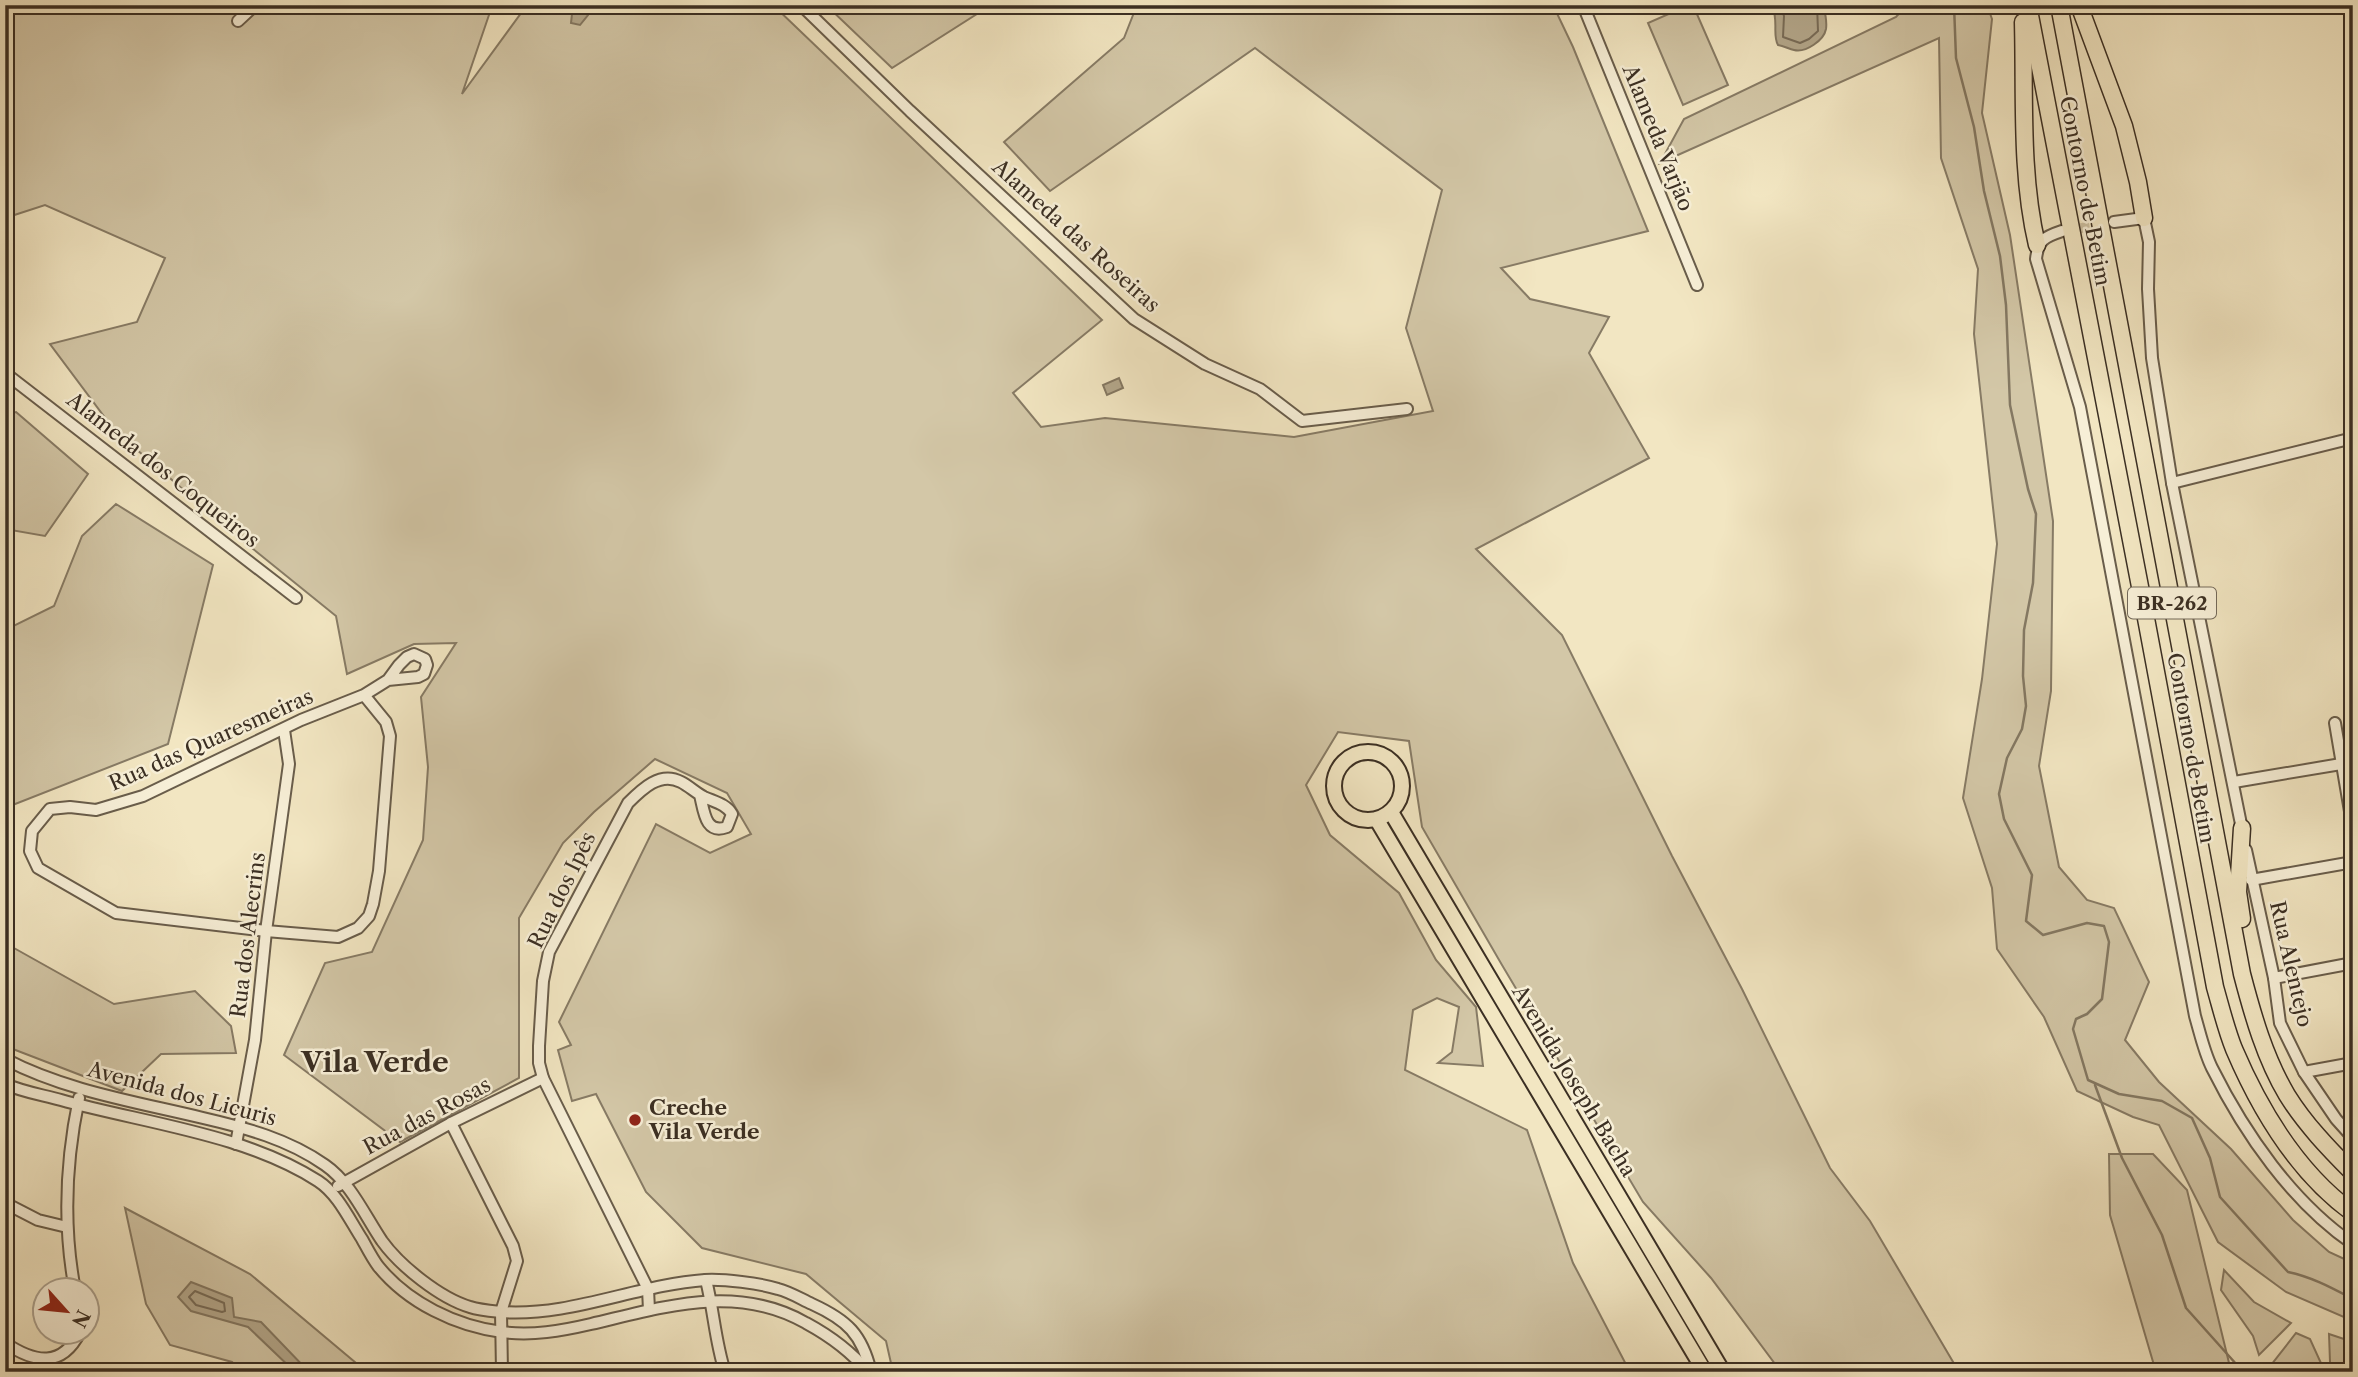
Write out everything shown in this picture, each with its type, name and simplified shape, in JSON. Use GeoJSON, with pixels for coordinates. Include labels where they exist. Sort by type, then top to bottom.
{"type":"FeatureCollection","features":[{"type":"Feature","properties":{"kind":"highway"},"geometry":{"type":"LineString","coordinates":[[2025,5],[2026,141],[2032,220],[2038,245]]}},
{"type":"Feature","properties":{"kind":"highway","name":"Contorno de Betim"},"geometry":{"type":"LineString","coordinates":[[2025,5],[2143,597],[2215,987],[2234,1048],[2267,1115],[2299,1160],[2340,1204],[2353,1213]]}},
{"type":"Feature","properties":{"kind":"highway","name":"Contorno de Betim"},"geometry":{"type":"LineString","coordinates":[[2059,5],[2242,974],[2259,1034],[2287,1095],[2320,1139],[2353,1173]]}},
{"type":"Feature","properties":{"kind":"highway"},"geometry":{"type":"LineString","coordinates":[[2079,5],[2124,126],[2144,218]]}},
{"type":"Feature","properties":{"kind":"highway","name":"BR-262"},"geometry":{"type":"LineString","coordinates":[[2242,828],[2239,903],[2271,1062]]}},
{"type":"Feature","properties":{"kind":"main road"},"geometry":{"type":"LineString","coordinates":[[1373,752],[1392,762],[1399,771],[1402,793],[1391,812],[1377,820],[1355,819],[1338,804],[1334,794],[1336,772],[1351,756],[1373,752]]}},
{"type":"Feature","properties":{"kind":"main road","name":"Avenida Joseph Bacha"},"geometry":{"type":"LineString","coordinates":[[1391,812],[1723,1372]]}},
{"type":"Feature","properties":{"kind":"main road","name":"Avenida Joseph Bacha"},"geometry":{"type":"LineString","coordinates":[[1377,820],[1704,1372]]}},
{"type":"Feature","properties":{"kind":"street"},"geometry":{"type":"LineString","coordinates":[[238,20],[255,5]]}},
{"type":"Feature","properties":{"kind":"street","name":"Alameda das Roseiras"},"geometry":{"type":"LineString","coordinates":[[801,5],[910,111],[1134,319],[1205,364],[1260,389],[1302,421],[1407,409]]}},
{"type":"Feature","properties":{"kind":"street","name":"Alameda Varjão"},"geometry":{"type":"LineString","coordinates":[[1583,5],[1698,285]]}},
{"type":"Feature","properties":{"kind":"street"},"geometry":{"type":"LineString","coordinates":[[2114,222],[2144,218]]}},
{"type":"Feature","properties":{"kind":"street","name":"Rua Alentejo"},"geometry":{"type":"LineString","coordinates":[[2144,218],[2149,242],[2148,289],[2152,358],[2172,483],[2234,782],[2251,880],[2274,978],[2280,1023],[2304,1072],[2336,1119],[2353,1138]]}},
{"type":"Feature","properties":{"kind":"street","name":"Contorno de Betim"},"geometry":{"type":"LineString","coordinates":[[2038,245],[2045,237],[2062,231]]}},
{"type":"Feature","properties":{"kind":"street","name":"BR-262"},"geometry":{"type":"LineString","coordinates":[[2038,245],[2036,259],[2080,407],[2195,1016],[2211,1066],[2263,1153],[2315,1212],[2353,1244]]}},
{"type":"Feature","properties":{"kind":"street","name":"Alameda dos Coqueiros"},"geometry":{"type":"LineString","coordinates":[[5,373],[296,598]]}},
{"type":"Feature","properties":{"kind":"street"},"geometry":{"type":"LineString","coordinates":[[2172,483],[2353,438]]}},
{"type":"Feature","properties":{"kind":"street","name":"Rua das Quaresmeiras"},"geometry":{"type":"LineString","coordinates":[[364,695],[386,722],[390,736],[379,871],[369,916],[358,928],[338,937],[116,913],[38,868],[30,851],[32,831],[50,809],[70,807],[96,810],[143,796],[301,720],[364,695],[388,680]]}},
{"type":"Feature","properties":{"kind":"street"},"geometry":{"type":"LineString","coordinates":[[2335,723],[2347,763],[2353,829]]}},
{"type":"Feature","properties":{"kind":"street","name":"Rua dos Alecrins"},"geometry":{"type":"LineString","coordinates":[[236,1144],[256,1040],[266,931],[289,764],[284,730]]}},
{"type":"Feature","properties":{"kind":"street"},"geometry":{"type":"LineString","coordinates":[[2234,782],[2347,763]]}},
{"type":"Feature","properties":{"kind":"street","name":"Rua dos Ipês"},"geometry":{"type":"LineString","coordinates":[[649,1310],[648,1289],[543,1078],[539,1063],[539,1046],[543,981],[549,952],[628,803],[643,787],[664,779],[680,781],[700,795]]}},
{"type":"Feature","properties":{"kind":"street"},"geometry":{"type":"LineString","coordinates":[[2251,880],[2353,862]]}},
{"type":"Feature","properties":{"kind":"street"},"geometry":{"type":"LineString","coordinates":[[2274,978],[2353,963]]}},
{"type":"Feature","properties":{"kind":"street","name":"Avenida dos Licuris"},"geometry":{"type":"LineString","coordinates":[[5,1059],[80,1088],[239,1126],[272,1136],[301,1150],[328,1166],[344,1182],[384,1243],[415,1274],[441,1293],[470,1307],[502,1312],[548,1312],[648,1289],[706,1280],[777,1288],[824,1309],[852,1330],[866,1348],[870,1372]]}},
{"type":"Feature","properties":{"kind":"street"},"geometry":{"type":"LineString","coordinates":[[2304,1072],[2353,1063]]}},
{"type":"Feature","properties":{"kind":"street","name":"Rua das Rosas"},"geometry":{"type":"LineString","coordinates":[[330,1191],[451,1123],[543,1078]]}},
{"type":"Feature","properties":{"kind":"street","name":"Avenida dos Licuris"},"geometry":{"type":"LineString","coordinates":[[5,1084],[77,1105],[236,1144],[283,1162],[321,1182],[330,1191],[377,1265],[408,1295],[465,1324],[501,1332],[555,1332],[649,1310],[711,1300],[752,1303],[779,1309],[832,1337],[870,1372]]}},
{"type":"Feature","properties":{"kind":"street"},"geometry":{"type":"LineString","coordinates":[[73,1276],[67,1227],[80,1088]]}},
{"type":"Feature","properties":{"kind":"street"},"geometry":{"type":"LineString","coordinates":[[451,1123],[513,1246],[517,1261],[502,1312],[502,1372]]}},
{"type":"Feature","properties":{"kind":"street"},"geometry":{"type":"LineString","coordinates":[[5,1203],[38,1220],[67,1227]]}},
{"type":"Feature","properties":{"kind":"street"},"geometry":{"type":"LineString","coordinates":[[706,1280],[716,1344],[725,1372]]}},
{"type":"Feature","properties":{"kind":"street"},"geometry":{"type":"LineString","coordinates":[[5,1343],[38,1359],[55,1358],[71,1346]]}},
{"type":"Feature","properties":{"kind":"shaded area"},"geometry":{"type":"Polygon","coordinates":[[[5,5],[498,5],[490,12],[462,94],[527,5],[773,5],[1102,320],[1013,393],[1041,427],[1105,418],[1294,437],[1433,411],[1406,328],[1442,190],[1255,48],[1050,191],[1004,142],[1124,38],[1137,5],[1553,5],[1573,47],[1648,231],[1501,268],[1530,299],[1609,317],[1589,353],[1649,458],[1476,549],[1562,635],[1830,1168],[1870,1221],[1959,1372],[1781,1372],[1711,1278],[1643,1202],[1502,965],[1422,827],[1409,741],[1338,732],[1306,785],[1330,835],[1399,893],[1436,960],[1476,1007],[1483,1066],[1438,1063],[1452,1052],[1459,1007],[1437,998],[1413,1010],[1405,1070],[1527,1130],[1573,1263],[1630,1372],[893,1372],[886,1341],[806,1274],[702,1248],[646,1192],[596,1094],[572,1101],[558,1050],[571,1045],[559,1022],[656,824],[710,853],[751,834],[727,793],[655,759],[563,843],[519,918],[519,1078],[400,1142],[284,1055],[325,963],[372,952],[423,840],[428,767],[421,697],[456,643],[414,644],[347,674],[336,616],[115,431],[50,344],[137,322],[165,258],[45,205],[5,218],[5,5]]]}},
{"type":"Feature","properties":{"kind":"shaded area"},"geometry":{"type":"Polygon","coordinates":[[[826,5],[991,5],[892,68],[826,5]]]}},
{"type":"Feature","properties":{"kind":"shaded area"},"geometry":{"type":"Polygon","coordinates":[[[1693,5],[1728,85],[1683,105],[1648,23],[1693,5]]]}},
{"type":"Feature","properties":{"kind":"shaded area"},"geometry":{"type":"Polygon","coordinates":[[[1907,5],[1987,5],[1992,19],[1982,113],[2010,235],[2053,521],[2051,691],[2039,766],[2059,867],[2087,900],[2114,908],[2149,982],[2125,1040],[2159,1082],[2231,1149],[2293,1220],[2329,1252],[2353,1263],[2353,1321],[2286,1292],[2218,1242],[2159,1125],[2133,1117],[2077,1091],[2044,1017],[1997,949],[1992,888],[1963,798],[1982,679],[1997,544],[1974,334],[1978,269],[1941,158],[1939,38],[1660,163],[1684,119],[1896,17],[1907,5]]]}},
{"type":"Feature","properties":{"kind":"shaded area"},"geometry":{"type":"Polygon","coordinates":[[[16,412],[88,474],[45,536],[5,529],[5,415],[16,412]]]}},
{"type":"Feature","properties":{"kind":"shaded area"},"geometry":{"type":"Polygon","coordinates":[[[116,504],[213,565],[168,744],[5,808],[5,630],[54,606],[82,536],[116,504]]]}},
{"type":"Feature","properties":{"kind":"shaded area"},"geometry":{"type":"Polygon","coordinates":[[[5,943],[114,1004],[195,991],[231,1026],[236,1053],[161,1054],[122,1091],[5,1046],[5,943]]]}},
{"type":"Feature","properties":{"kind":"shaded area"},"geometry":{"type":"Polygon","coordinates":[[[2109,1154],[2153,1154],[2187,1190],[2230,1367],[2228,1372],[2156,1372],[2110,1215],[2109,1154]]]}},
{"type":"Feature","properties":{"kind":"shaded area"},"geometry":{"type":"Polygon","coordinates":[[[125,1208],[250,1274],[362,1368],[461,1364],[461,1372],[241,1372],[232,1362],[170,1345],[146,1304],[125,1208]]]}},
{"type":"Feature","properties":{"kind":"shaded area"},"geometry":{"type":"Polygon","coordinates":[[[2224,1270],[2254,1302],[2291,1323],[2259,1355],[2253,1336],[2221,1290],[2224,1270]]]}},
{"type":"Feature","properties":{"kind":"shaded area"},"geometry":{"type":"Polygon","coordinates":[[[2296,1333],[2310,1339],[2325,1372],[2274,1372],[2268,1369],[2296,1333]]]}},
{"type":"Feature","properties":{"kind":"shaded area"},"geometry":{"type":"Polygon","coordinates":[[[2329,1334],[2353,1342],[2353,1372],[2338,1372],[2330,1362],[2329,1334]]]}},
{"type":"Feature","properties":{"kind":"water"},"geometry":{"type":"Polygon","coordinates":[[[573,5],[589,5],[588,15],[580,25],[571,23],[573,5]]]}},
{"type":"Feature","properties":{"kind":"water"},"geometry":{"type":"Polygon","coordinates":[[[1772,5],[1823,5],[1825,33],[1814,45],[1804,50],[1778,45],[1772,5]]]}},
{"type":"Feature","properties":{"kind":"water"},"geometry":{"type":"Polygon","coordinates":[[[1119,378],[1123,388],[1107,395],[1103,385],[1119,378]]]}},
{"type":"Feature","properties":{"kind":"water"},"geometry":{"type":"Polygon","coordinates":[[[191,1282],[232,1298],[234,1317],[261,1322],[309,1372],[295,1372],[248,1327],[191,1311],[178,1297],[191,1282]]]}},
{"type":"Feature","properties":{"kind":"waterway"},"geometry":{"type":"LineString","coordinates":[[1954,5],[1956,58],[1974,127],[1984,191],[2000,256],[2006,305],[2010,405],[2036,514],[2033,583],[2024,630],[2023,676],[2026,706],[2022,729],[2007,758],[1999,794],[2004,819],[2032,875],[2026,921],[2043,935],[2087,923],[2104,926],[2109,942],[2102,999],[2087,1014],[2076,1019],[2073,1029],[2088,1080],[2119,1094],[2162,1101],[2192,1118],[2210,1158],[2220,1197],[2288,1272],[2314,1280],[2353,1299]]}},
{"type":"Feature","properties":{"kind":"waterway"},"geometry":{"type":"LineString","coordinates":[[2095,1085],[2122,1158],[2162,1235],[2186,1308],[2237,1365],[2233,1372]]}},
{"type":"Feature","properties":{"kind":"tunnel"},"geometry":{"type":"LineString","coordinates":[[2065,231],[2104,224]]}},
{"type":"Feature","properties":{"kind":"place","name":"Creche Vila Verde"},"geometry":{"type":"Point","coordinates":[635,1120]}},
{"type":"Feature","properties":{"kind":"district","name":"Vila Verde"},"geometry":{"type":"Point","coordinates":[375,1062]}}]}
